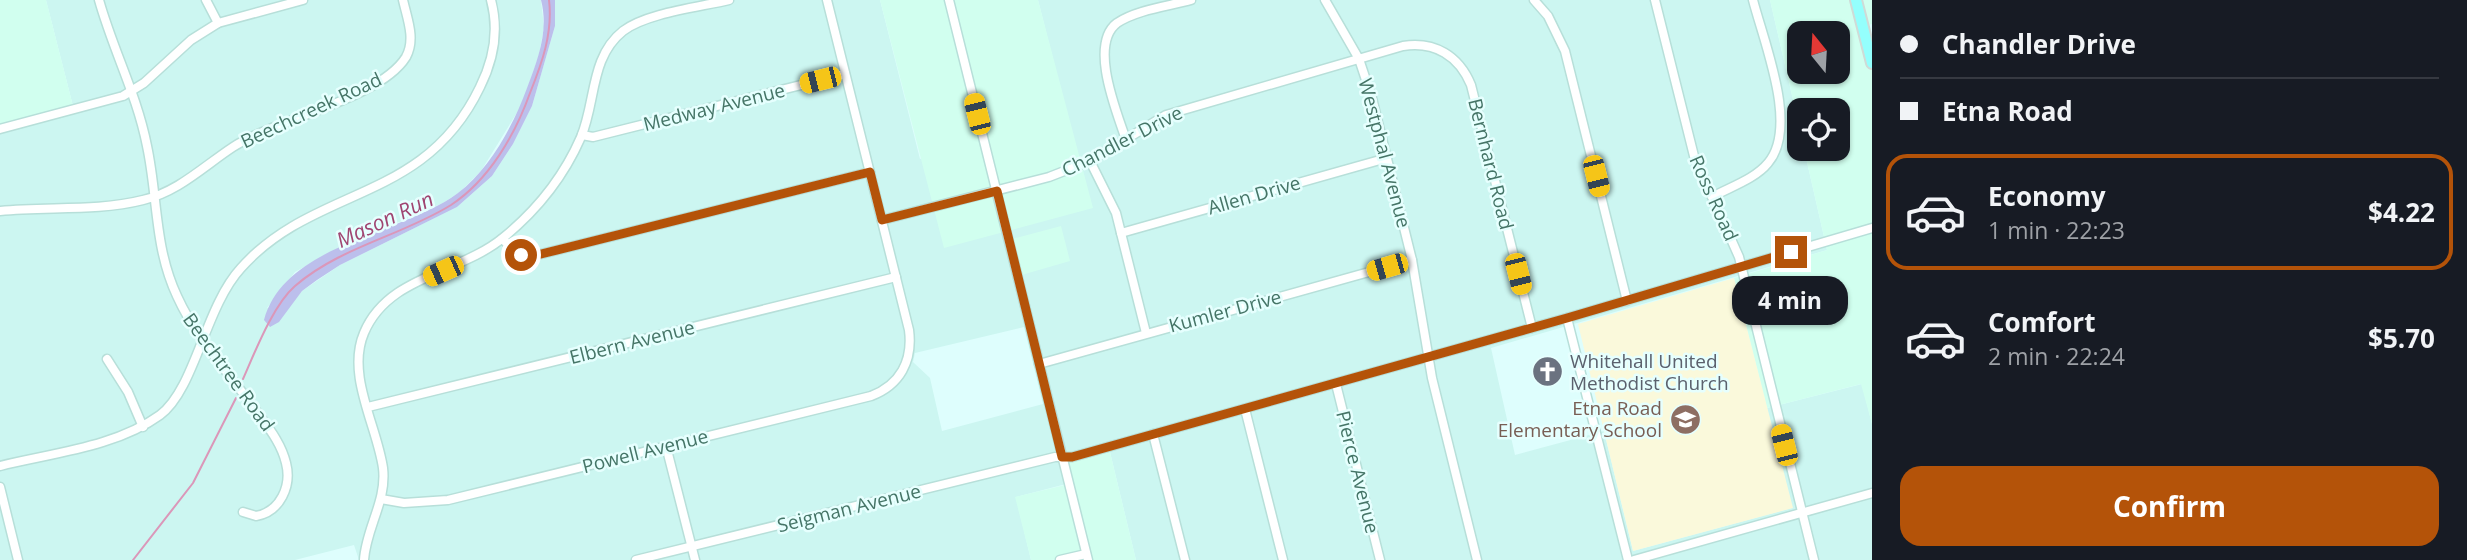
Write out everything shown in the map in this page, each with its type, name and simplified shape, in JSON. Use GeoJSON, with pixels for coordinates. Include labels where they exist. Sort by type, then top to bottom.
{"type":"FeatureCollection","features":[{"type":"Feature","properties":{"kind":"main road"},"geometry":{"type":"LineString","coordinates":[[1856,0],[1872,63]]}},
{"type":"Feature","properties":{"kind":"street","name":"Beechtree Road"},"geometry":{"type":"LineString","coordinates":[[99,0],[132,92],[148,148],[160,249],[168,274],[201,339],[270,429],[287,466],[284,493],[275,508],[256,516],[243,512]]}},
{"type":"Feature","properties":{"kind":"street"},"geometry":{"type":"LineString","coordinates":[[206,0],[218,23]]}},
{"type":"Feature","properties":{"kind":"street"},"geometry":{"type":"LineString","coordinates":[[0,129],[97,105],[132,92],[191,40],[218,23],[302,0]]}},
{"type":"Feature","properties":{"kind":"street","name":"Beechcreek Road"},"geometry":{"type":"LineString","coordinates":[[0,211],[113,206],[154,197],[185,181],[246,139],[344,98],[390,73],[405,58],[410,43],[403,0]]}},
{"type":"Feature","properties":{"kind":"street"},"geometry":{"type":"LineString","coordinates":[[0,466],[124,435],[164,412],[180,392],[226,287],[247,261],[289,227],[387,183],[416,165],[450,133],[469,108],[488,68],[496,33],[491,0]]}},
{"type":"Feature","properties":{"kind":"street"},"geometry":{"type":"LineString","coordinates":[[364,560],[365,547],[381,499],[383,468],[368,407],[359,352],[364,333],[381,304],[400,290],[461,262],[502,239],[539,204],[554,185],[582,135],[601,58],[613,40],[643,21],[729,0]]}},
{"type":"Feature","properties":{"kind":"street"},"geometry":{"type":"LineString","coordinates":[[827,0],[896,277]]}},
{"type":"Feature","properties":{"kind":"street"},"geometry":{"type":"LineString","coordinates":[[949,0],[1087,557],[1060,560]]}},
{"type":"Feature","properties":{"kind":"street"},"geometry":{"type":"LineString","coordinates":[[1125,137],[1104,56],[1106,38],[1123,20],[1191,0]]}},
{"type":"Feature","properties":{"kind":"street","name":"Westphal Avenue"},"geometry":{"type":"LineString","coordinates":[[1325,0],[1359,59],[1387,158],[1412,260],[1428,358],[1477,560]]}},
{"type":"Feature","properties":{"kind":"street"},"geometry":{"type":"LineString","coordinates":[[1534,0],[1548,16],[1565,51],[1627,301]]}},
{"type":"Feature","properties":{"kind":"street","name":"Ross Road"},"geometry":{"type":"LineString","coordinates":[[1655,0],[1694,156],[1734,240],[1814,560]]}},
{"type":"Feature","properties":{"kind":"street"},"geometry":{"type":"LineString","coordinates":[[1712,197],[1766,165],[1782,135],[1781,113],[1754,0]]}},
{"type":"Feature","properties":{"kind":"street","name":"Chandler Drive"},"geometry":{"type":"LineString","coordinates":[[882,220],[1049,177],[1090,160],[1150,123],[1186,108],[1413,44],[1443,51]]}},
{"type":"Feature","properties":{"kind":"street","name":"Bernhard Road"},"geometry":{"type":"LineString","coordinates":[[1443,51],[1460,65],[1471,85],[1532,328]]}},
{"type":"Feature","properties":{"kind":"street","name":"Medway Avenue"},"geometry":{"type":"LineString","coordinates":[[582,135],[593,137],[845,74]]}},
{"type":"Feature","properties":{"kind":"street","name":"Allen Drive"},"geometry":{"type":"LineString","coordinates":[[1121,233],[1387,158]]}},
{"type":"Feature","properties":{"kind":"street"},"geometry":{"type":"LineString","coordinates":[[1090,160],[1108,196],[1121,233],[1146,333]]}},
{"type":"Feature","properties":{"kind":"street"},"geometry":{"type":"LineString","coordinates":[[502,239],[521,255],[537,255],[870,172]]}},
{"type":"Feature","properties":{"kind":"street","name":"Seigman Avenue"},"geometry":{"type":"LineString","coordinates":[[636,560],[1062,457],[1072,457],[1428,358],[1872,228]]}},
{"type":"Feature","properties":{"kind":"street","name":"Kumler Drive"},"geometry":{"type":"LineString","coordinates":[[1040,364],[1412,260]]}},
{"type":"Feature","properties":{"kind":"street","name":"Powell Avenue"},"geometry":{"type":"LineString","coordinates":[[381,499],[404,503],[448,500],[871,396],[888,388],[901,374],[910,353],[911,341],[896,277]]}},
{"type":"Feature","properties":{"kind":"street","name":"Elbern Avenue"},"geometry":{"type":"LineString","coordinates":[[368,407],[896,277]]}},
{"type":"Feature","properties":{"kind":"street"},"geometry":{"type":"LineString","coordinates":[[1567,318],[1628,560]]}},
{"type":"Feature","properties":{"kind":"street"},"geometry":{"type":"LineString","coordinates":[[107,359],[128,392],[142,427]]}},
{"type":"Feature","properties":{"kind":"street","name":"Pierce Avenue"},"geometry":{"type":"LineString","coordinates":[[1336,384],[1380,560]]}},
{"type":"Feature","properties":{"kind":"street"},"geometry":{"type":"LineString","coordinates":[[1245,409],[1283,560]]}},
{"type":"Feature","properties":{"kind":"street"},"geometry":{"type":"LineString","coordinates":[[1153,435],[1185,560]]}},
{"type":"Feature","properties":{"kind":"street"},"geometry":{"type":"LineString","coordinates":[[666,446],[695,560]]}},
{"type":"Feature","properties":{"kind":"street"},"geometry":{"type":"LineString","coordinates":[[0,487],[4,518],[18,560]]}},
{"type":"Feature","properties":{"kind":"street"},"geometry":{"type":"LineString","coordinates":[[1634,560],[1872,493]]}},
{"type":"Feature","properties":{"kind":"shaded area"},"geometry":{"type":"Polygon","coordinates":[[[0,0],[46,0],[74,110],[0,128],[0,0]]]}},
{"type":"Feature","properties":{"kind":"shaded area"},"geometry":{"type":"Polygon","coordinates":[[[46,0],[541,0],[544,27],[539,55],[521,106],[481,171],[460,192],[443,203],[337,249],[295,272],[267,308],[290,305],[302,291],[340,265],[457,207],[492,176],[513,144],[532,106],[555,26],[555,0],[880,0],[920,159],[1068,119],[1038,0],[1770,0],[1787,84],[1789,84],[1793,98],[1787,98],[1787,161],[1807,161],[1827,250],[1491,348],[1515,455],[1604,431],[1633,551],[1792,508],[1767,408],[1862,384],[1872,424],[1872,560],[1136,560],[1109,448],[1070,483],[1016,497],[1031,560],[359,560],[354,545],[295,560],[0,560],[0,128],[74,110],[46,0]],[[1024,327],[915,353],[913,362],[930,378],[942,431],[1043,404],[1024,327]]]}},
{"type":"Feature","properties":{"kind":"shaded area"},"geometry":{"type":"Polygon","coordinates":[[[541,0],[555,0],[555,26],[532,106],[513,144],[492,176],[457,207],[340,265],[317,280],[302,291],[279,322],[270,327],[264,320],[276,294],[295,274],[348,243],[434,207],[458,193],[480,172],[508,131],[535,66],[544,23],[541,0]]]}},
{"type":"Feature","properties":{"kind":"shaded area"},"geometry":{"type":"Polygon","coordinates":[[[880,0],[1038,0],[1093,208],[944,248],[880,0]]]}},
{"type":"Feature","properties":{"kind":"shaded area"},"geometry":{"type":"Polygon","coordinates":[[[1770,0],[1872,0],[1872,24],[1863,26],[1872,63],[1872,424],[1861,384],[1767,408],[1734,278],[1827,250],[1807,161],[1850,161],[1850,98],[1793,98],[1789,84],[1850,84],[1850,21],[1787,21],[1787,74],[1770,0]]]}},
{"type":"Feature","properties":{"kind":"shaded area"},"geometry":{"type":"Polygon","coordinates":[[[1061,226],[1070,261],[1018,276],[1008,240],[1061,226]]]}},
{"type":"Feature","properties":{"kind":"shaded area","name":"Etna Road Elementary School"},"geometry":{"type":"Polygon","coordinates":[[[1734,278],[1793,508],[1633,551],[1578,324],[1734,278]]]}},
{"type":"Feature","properties":{"kind":"shaded area"},"geometry":{"type":"Polygon","coordinates":[[[1109,448],[1136,560],[1088,560],[1085,552],[1052,560],[1031,560],[1015,497],[1069,484],[1064,460],[1109,448]]]}},
{"type":"Feature","properties":{"kind":"waterway","name":"Mason Run"},"geometry":{"type":"LineString","coordinates":[[243,379],[272,317],[295,286],[331,261],[451,205],[465,195],[489,170],[517,125],[539,70],[548,36],[549,0]]}},
{"type":"Feature","properties":{"kind":"waterway","name":"Mason Run"},"geometry":{"type":"LineString","coordinates":[[133,560],[193,483],[236,398]]}},
{"type":"Feature","properties":{"kind":"place","name":"Whitehall United Methodist Church"},"geometry":{"type":"Point","coordinates":[1547,372]}},
{"type":"Feature","properties":{"kind":"place","name":"Etna Road Elementary School"},"geometry":{"type":"Point","coordinates":[1685,419]}},
{"type":"Feature","properties":{"kind":"route"},"geometry":{"type":"LineString","coordinates":[[521,255],[537,255],[870,172],[882,220],[997,191],[1062,457],[1072,457],[1791,252]]}}]}
